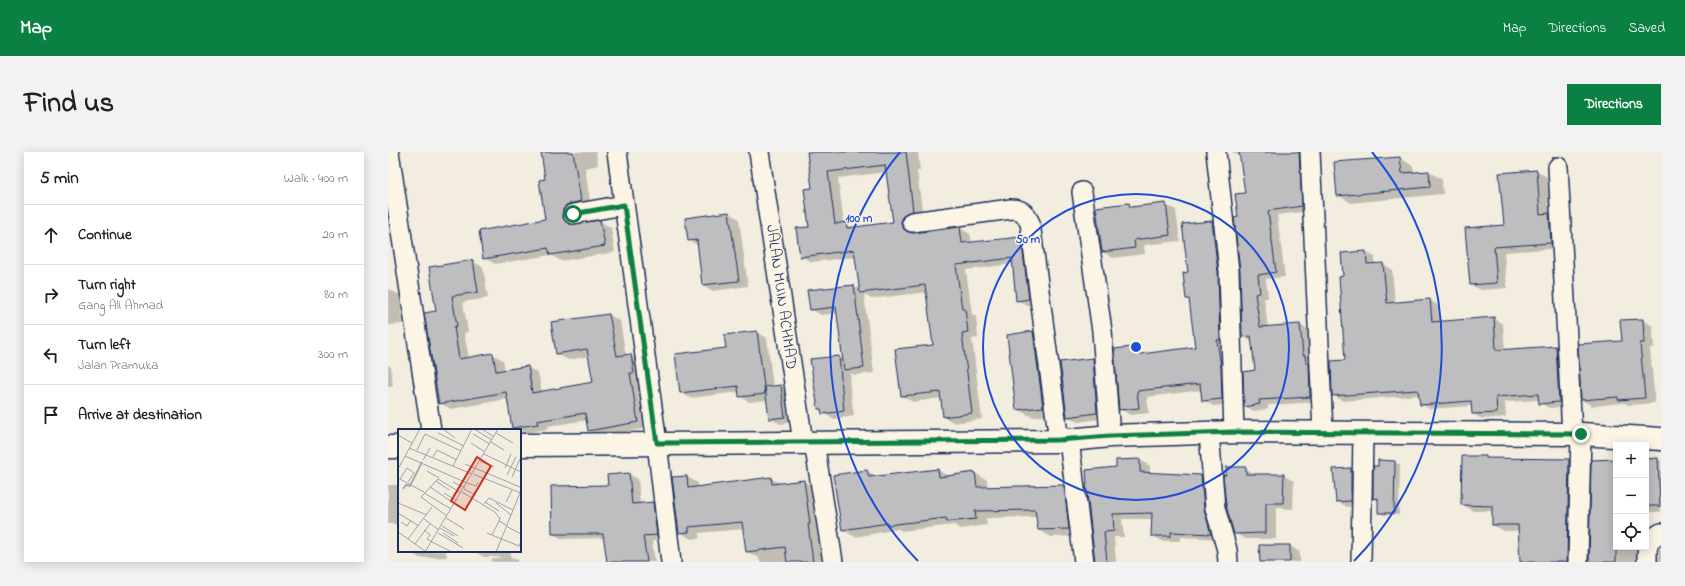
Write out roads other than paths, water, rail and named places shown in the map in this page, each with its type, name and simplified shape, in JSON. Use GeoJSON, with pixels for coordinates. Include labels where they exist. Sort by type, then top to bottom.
{"type":"FeatureCollection","features":[{"type":"Feature","properties":{"kind":"street"},"geometry":{"type":"LineString","coordinates":[[389,152],[431,429]]}},
{"type":"Feature","properties":{"kind":"street"},"geometry":{"type":"LineString","coordinates":[[617,152],[657,443],[671,562]]}},
{"type":"Feature","properties":{"kind":"street","name":"JALAN MUIN ACHMAD"},"geometry":{"type":"LineString","coordinates":[[759,152],[808,442],[833,562]]}},
{"type":"Feature","properties":{"kind":"street"},"geometry":{"type":"LineString","coordinates":[[1216,152],[1229,271],[1234,432]]}},
{"type":"Feature","properties":{"kind":"street"},"geometry":{"type":"LineString","coordinates":[[1310,152],[1323,432]]}},
{"type":"Feature","properties":{"kind":"street"},"geometry":{"type":"LineString","coordinates":[[1558,167],[1577,434],[1578,562]]}},
{"type":"Feature","properties":{"kind":"street"},"geometry":{"type":"LineString","coordinates":[[1082,192],[1102,331],[1110,436]]}},
{"type":"Feature","properties":{"kind":"street"},"geometry":{"type":"LineString","coordinates":[[573,214],[624,205]]}},
{"type":"Feature","properties":{"kind":"street"},"geometry":{"type":"LineString","coordinates":[[912,222],[1011,209],[1020,209],[1025,213],[1030,223],[1084,562]]}},
{"type":"Feature","properties":{"kind":"street"},"geometry":{"type":"LineString","coordinates":[[1209,432],[1215,508],[1228,562]]}},
{"type":"Feature","properties":{"kind":"street"},"geometry":{"type":"LineString","coordinates":[[521,445],[1064,440],[1110,436],[1209,432],[1577,434],[1661,439]]}},
{"type":"Feature","properties":{"kind":"street"},"geometry":{"type":"LineString","coordinates":[[1361,562],[1362,433]]}},
{"type":"Feature","properties":{"kind":"street"},"geometry":{"type":"LineString","coordinates":[[1647,562],[1647,546],[1652,538],[1661,533]]}}]}
